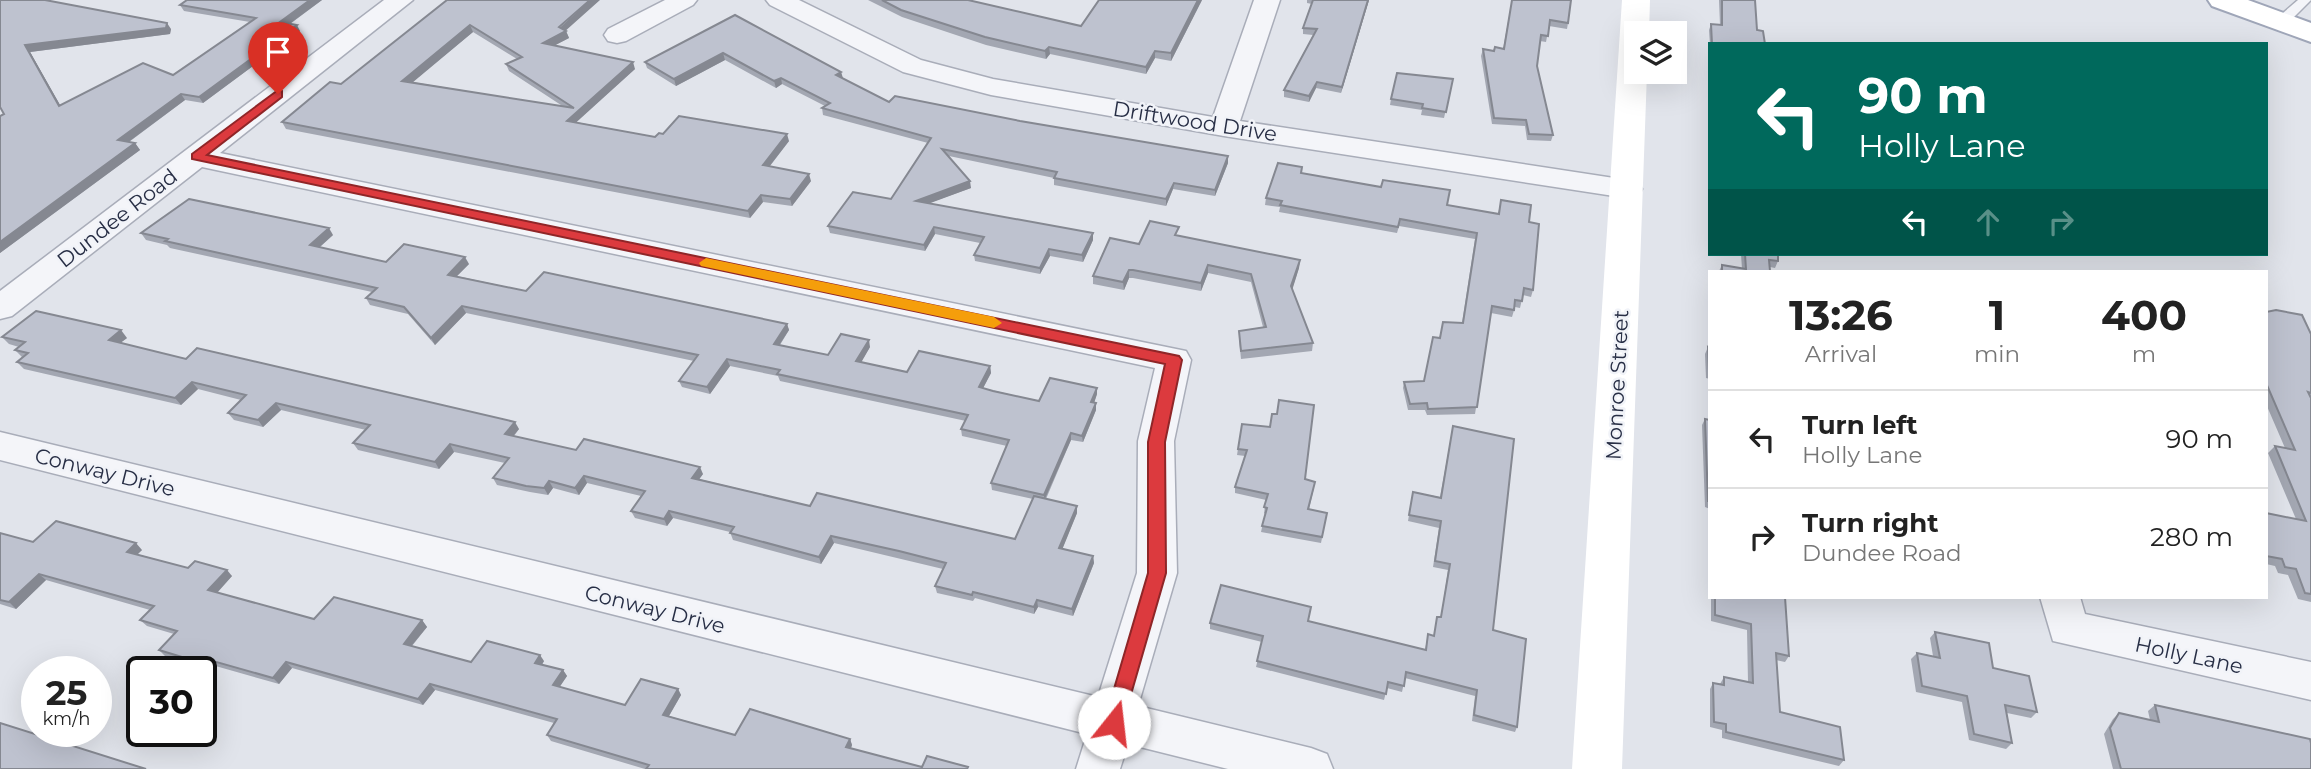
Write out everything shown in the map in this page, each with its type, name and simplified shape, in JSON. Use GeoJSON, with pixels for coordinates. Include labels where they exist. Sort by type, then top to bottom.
{"type":"FeatureCollection","features":[{"type":"Feature","properties":{"kind":"street","name":"Dundee Road"},"geometry":{"type":"LineString","coordinates":[[0,308],[400,0]]}},
{"type":"Feature","properties":{"kind":"street"},"geometry":{"type":"LineString","coordinates":[[617,35],[684,0]]}},
{"type":"Feature","properties":{"kind":"street","name":"Driftwood Drive"},"geometry":{"type":"LineString","coordinates":[[779,0],[912,66],[991,87],[1224,127],[1626,189]]}},
{"type":"Feature","properties":{"kind":"street"},"geometry":{"type":"LineString","coordinates":[[1224,127],[1267,0]]}},
{"type":"Feature","properties":{"kind":"street","name":"Monroe Street"},"geometry":{"type":"LineString","coordinates":[[1597,769],[1636,0]]}},
{"type":"Feature","properties":{"kind":"street"},"geometry":{"type":"LineString","coordinates":[[2222,0],[2311,33]]}},
{"type":"Feature","properties":{"kind":"street"},"geometry":{"type":"LineString","coordinates":[[196,157],[1174,360],[1156,442],[1157,573],[1098,769]]}},
{"type":"Feature","properties":{"kind":"street","name":"Conway Drive"},"geometry":{"type":"LineString","coordinates":[[0,446],[1114,723],[1311,769]]}},
{"type":"Feature","properties":{"kind":"street","name":"Holly Lane"},"geometry":{"type":"LineString","coordinates":[[2064,613],[2311,681]]}},
{"type":"Feature","properties":{"kind":"lane"},"geometry":{"type":"LineString","coordinates":[[2281,22],[2305,0]]}},
{"type":"Feature","properties":{"kind":"building"},"geometry":{"type":"Polygon","coordinates":[[[0,0],[45,0],[167,23],[166,28],[25,45],[59,106],[143,63],[173,75],[256,18],[180,5],[187,0],[310,0],[280,22],[297,25],[199,97],[181,94],[118,140],[135,143],[0,242],[0,116],[4,114],[0,107],[0,0]]]}},
{"type":"Feature","properties":{"kind":"building"},"geometry":{"type":"Polygon","coordinates":[[[447,0],[590,0],[559,27],[566,31],[543,43],[633,62],[567,121],[655,137],[659,133],[663,134],[679,116],[787,134],[763,165],[809,174],[790,199],[761,195],[748,211],[282,122],[330,82],[341,84],[447,0]],[[470,25],[402,81],[574,108],[506,64],[522,57],[470,25]]]}},
{"type":"Feature","properties":{"kind":"building"},"geometry":{"type":"Polygon","coordinates":[[[882,0],[968,0],[1081,26],[1099,0],[1198,0],[1171,53],[1155,51],[1146,67],[1049,47],[1045,51],[985,37],[901,10],[882,0]]]}},
{"type":"Feature","properties":{"kind":"building"},"geometry":{"type":"Polygon","coordinates":[[[1313,0],[1368,0],[1342,87],[1317,82],[1309,96],[1284,90],[1317,29],[1303,28],[1313,0]]]}},
{"type":"Feature","properties":{"kind":"building"},"geometry":{"type":"Polygon","coordinates":[[[1512,0],[1571,0],[1568,23],[1550,20],[1548,36],[1541,35],[1537,66],[1553,135],[1529,134],[1526,120],[1494,118],[1483,49],[1504,49],[1512,0]]]}},
{"type":"Feature","properties":{"kind":"building"},"geometry":{"type":"Polygon","coordinates":[[[1722,0],[1755,0],[1757,30],[1763,31],[1765,42],[1712,42],[1711,24],[1722,25],[1722,0]]]}},
{"type":"Feature","properties":{"kind":"building"},"geometry":{"type":"Polygon","coordinates":[[[735,15],[841,72],[836,75],[889,102],[895,96],[1020,121],[1228,156],[1215,190],[1174,183],[1166,199],[1054,178],[1057,172],[942,149],[970,181],[916,201],[1093,233],[1082,255],[1049,249],[1040,268],[974,255],[984,237],[934,227],[924,245],[828,226],[853,192],[891,199],[931,138],[822,108],[830,103],[781,78],[774,81],[723,53],[674,79],[645,62],[735,15]]]}},
{"type":"Feature","properties":{"kind":"building"},"geometry":{"type":"Polygon","coordinates":[[[1397,73],[1453,79],[1446,112],[1422,108],[1423,104],[1391,99],[1397,73]]]}},
{"type":"Feature","properties":{"kind":"building"},"geometry":{"type":"Polygon","coordinates":[[[1278,163],[1302,167],[1301,173],[1381,187],[1383,180],[1450,190],[1447,205],[1499,214],[1501,200],[1531,205],[1529,222],[1539,224],[1533,290],[1524,288],[1522,301],[1515,300],[1514,310],[1492,306],[1477,407],[1428,409],[1427,403],[1410,404],[1404,382],[1424,381],[1433,337],[1440,338],[1443,322],[1463,323],[1477,233],[1400,219],[1398,227],[1280,205],[1282,201],[1266,198],[1278,163]]]}},
{"type":"Feature","properties":{"kind":"building"},"geometry":{"type":"Polygon","coordinates":[[[189,199],[329,228],[310,245],[386,262],[404,244],[465,257],[448,275],[526,291],[544,272],[787,324],[774,344],[828,355],[841,334],[869,340],[856,361],[907,372],[919,351],[990,366],[979,387],[1039,401],[1050,378],[1097,388],[1091,402],[1096,403],[1082,436],[1071,433],[1044,495],[991,483],[1009,440],[961,429],[968,415],[777,374],[780,370],[727,359],[707,387],[679,381],[698,355],[462,306],[431,338],[404,307],[366,298],[377,288],[165,241],[168,239],[141,233],[189,199]]]}},
{"type":"Feature","properties":{"kind":"building"},"geometry":{"type":"Polygon","coordinates":[[[1150,221],[1179,227],[1175,235],[1300,260],[1291,286],[1313,343],[1241,351],[1239,331],[1266,327],[1251,274],[1208,265],[1201,283],[1133,270],[1129,270],[1123,282],[1093,276],[1110,238],[1139,244],[1150,221]]]}},
{"type":"Feature","properties":{"kind":"building"},"geometry":{"type":"Polygon","coordinates":[[[1745,256],[1778,256],[1778,261],[1769,260],[1770,270],[1722,270],[1722,265],[1746,269],[1745,256]]]}},
{"type":"Feature","properties":{"kind":"building"},"geometry":{"type":"Polygon","coordinates":[[[2276,310],[2302,315],[2311,334],[2311,393],[2308,392],[2311,398],[2311,594],[2305,593],[2296,569],[2285,567],[2282,559],[2268,556],[2268,513],[2306,521],[2275,446],[2295,450],[2268,388],[2268,312],[2276,310]]]}},
{"type":"Feature","properties":{"kind":"building"},"geometry":{"type":"Polygon","coordinates":[[[36,311],[121,330],[109,340],[186,359],[197,348],[515,422],[505,434],[576,450],[584,439],[700,467],[692,478],[810,506],[817,493],[1015,539],[1034,496],[1077,506],[1059,548],[1093,556],[1072,609],[1037,600],[1034,607],[973,592],[972,595],[935,586],[946,563],[899,551],[831,536],[819,557],[730,533],[734,527],[669,511],[664,519],[631,511],[645,491],[584,476],[575,488],[549,481],[544,488],[526,486],[493,478],[509,458],[450,444],[435,462],[353,443],[370,425],[276,403],[258,420],[228,413],[246,395],[192,382],[175,398],[17,362],[28,353],[15,350],[25,342],[2,337],[36,311]]]}},
{"type":"Feature","properties":{"kind":"building"},"geometry":{"type":"Polygon","coordinates":[[[1279,400],[1314,405],[1305,479],[1315,482],[1308,509],[1327,513],[1322,537],[1262,526],[1268,494],[1235,487],[1247,450],[1238,449],[1242,424],[1270,427],[1272,414],[1277,414],[1279,400]]]}},
{"type":"Feature","properties":{"kind":"building"},"geometry":{"type":"Polygon","coordinates":[[[1705,419],[1708,420],[1708,501],[1705,419]]]}},
{"type":"Feature","properties":{"kind":"building"},"geometry":{"type":"Polygon","coordinates":[[[1453,426],[1514,439],[1493,630],[1526,639],[1517,727],[1474,715],[1477,690],[1406,672],[1404,686],[1388,682],[1386,694],[1257,661],[1263,636],[1210,623],[1221,585],[1311,607],[1308,621],[1426,650],[1428,634],[1434,636],[1437,617],[1441,617],[1450,564],[1435,561],[1441,521],[1409,515],[1413,492],[1441,498],[1453,426]]]}},
{"type":"Feature","properties":{"kind":"building"},"geometry":{"type":"Polygon","coordinates":[[[56,521],[136,543],[127,552],[188,568],[195,561],[227,570],[208,590],[314,619],[334,597],[422,620],[404,644],[471,662],[487,641],[540,655],[535,663],[563,670],[553,685],[625,705],[641,679],[678,689],[663,715],[735,735],[750,709],[850,739],[846,747],[922,767],[927,756],[968,767],[646,769],[649,765],[547,735],[557,719],[430,684],[418,699],[286,662],[273,678],[217,662],[217,656],[179,656],[159,650],[177,631],[140,620],[154,606],[39,574],[9,602],[0,600],[0,533],[33,542],[56,521]]]}},
{"type":"Feature","properties":{"kind":"building"},"geometry":{"type":"Polygon","coordinates":[[[1715,599],[1785,599],[1789,656],[1776,653],[1780,712],[1840,727],[1844,760],[1726,732],[1726,724],[1714,722],[1713,683],[1724,685],[1724,677],[1753,683],[1751,624],[1715,615],[1715,599]]]}},
{"type":"Feature","properties":{"kind":"building"},"geometry":{"type":"Polygon","coordinates":[[[1935,632],[1989,643],[1993,668],[2029,676],[2037,712],[2005,705],[2012,743],[1974,734],[1967,696],[1922,686],[1917,653],[1940,658],[1935,632]]]}},
{"type":"Feature","properties":{"kind":"building"},"geometry":{"type":"Polygon","coordinates":[[[2155,705],[2310,739],[2311,769],[2121,769],[2110,728],[2119,713],[2159,722],[2155,705]]]}},
{"type":"Feature","properties":{"kind":"building"},"geometry":{"type":"Polygon","coordinates":[[[0,723],[21,730],[21,747],[76,747],[146,769],[0,769],[0,723]]]}},
{"type":"Feature","properties":{"kind":"slow traffic"},"geometry":{"type":"LineString","coordinates":[[706,263],[994,323]]}},
{"type":"Feature","properties":{"kind":"route"},"geometry":{"type":"LineString","coordinates":[[278,94],[196,157],[1174,360],[1156,442],[1157,573],[1114,723]]}}]}
